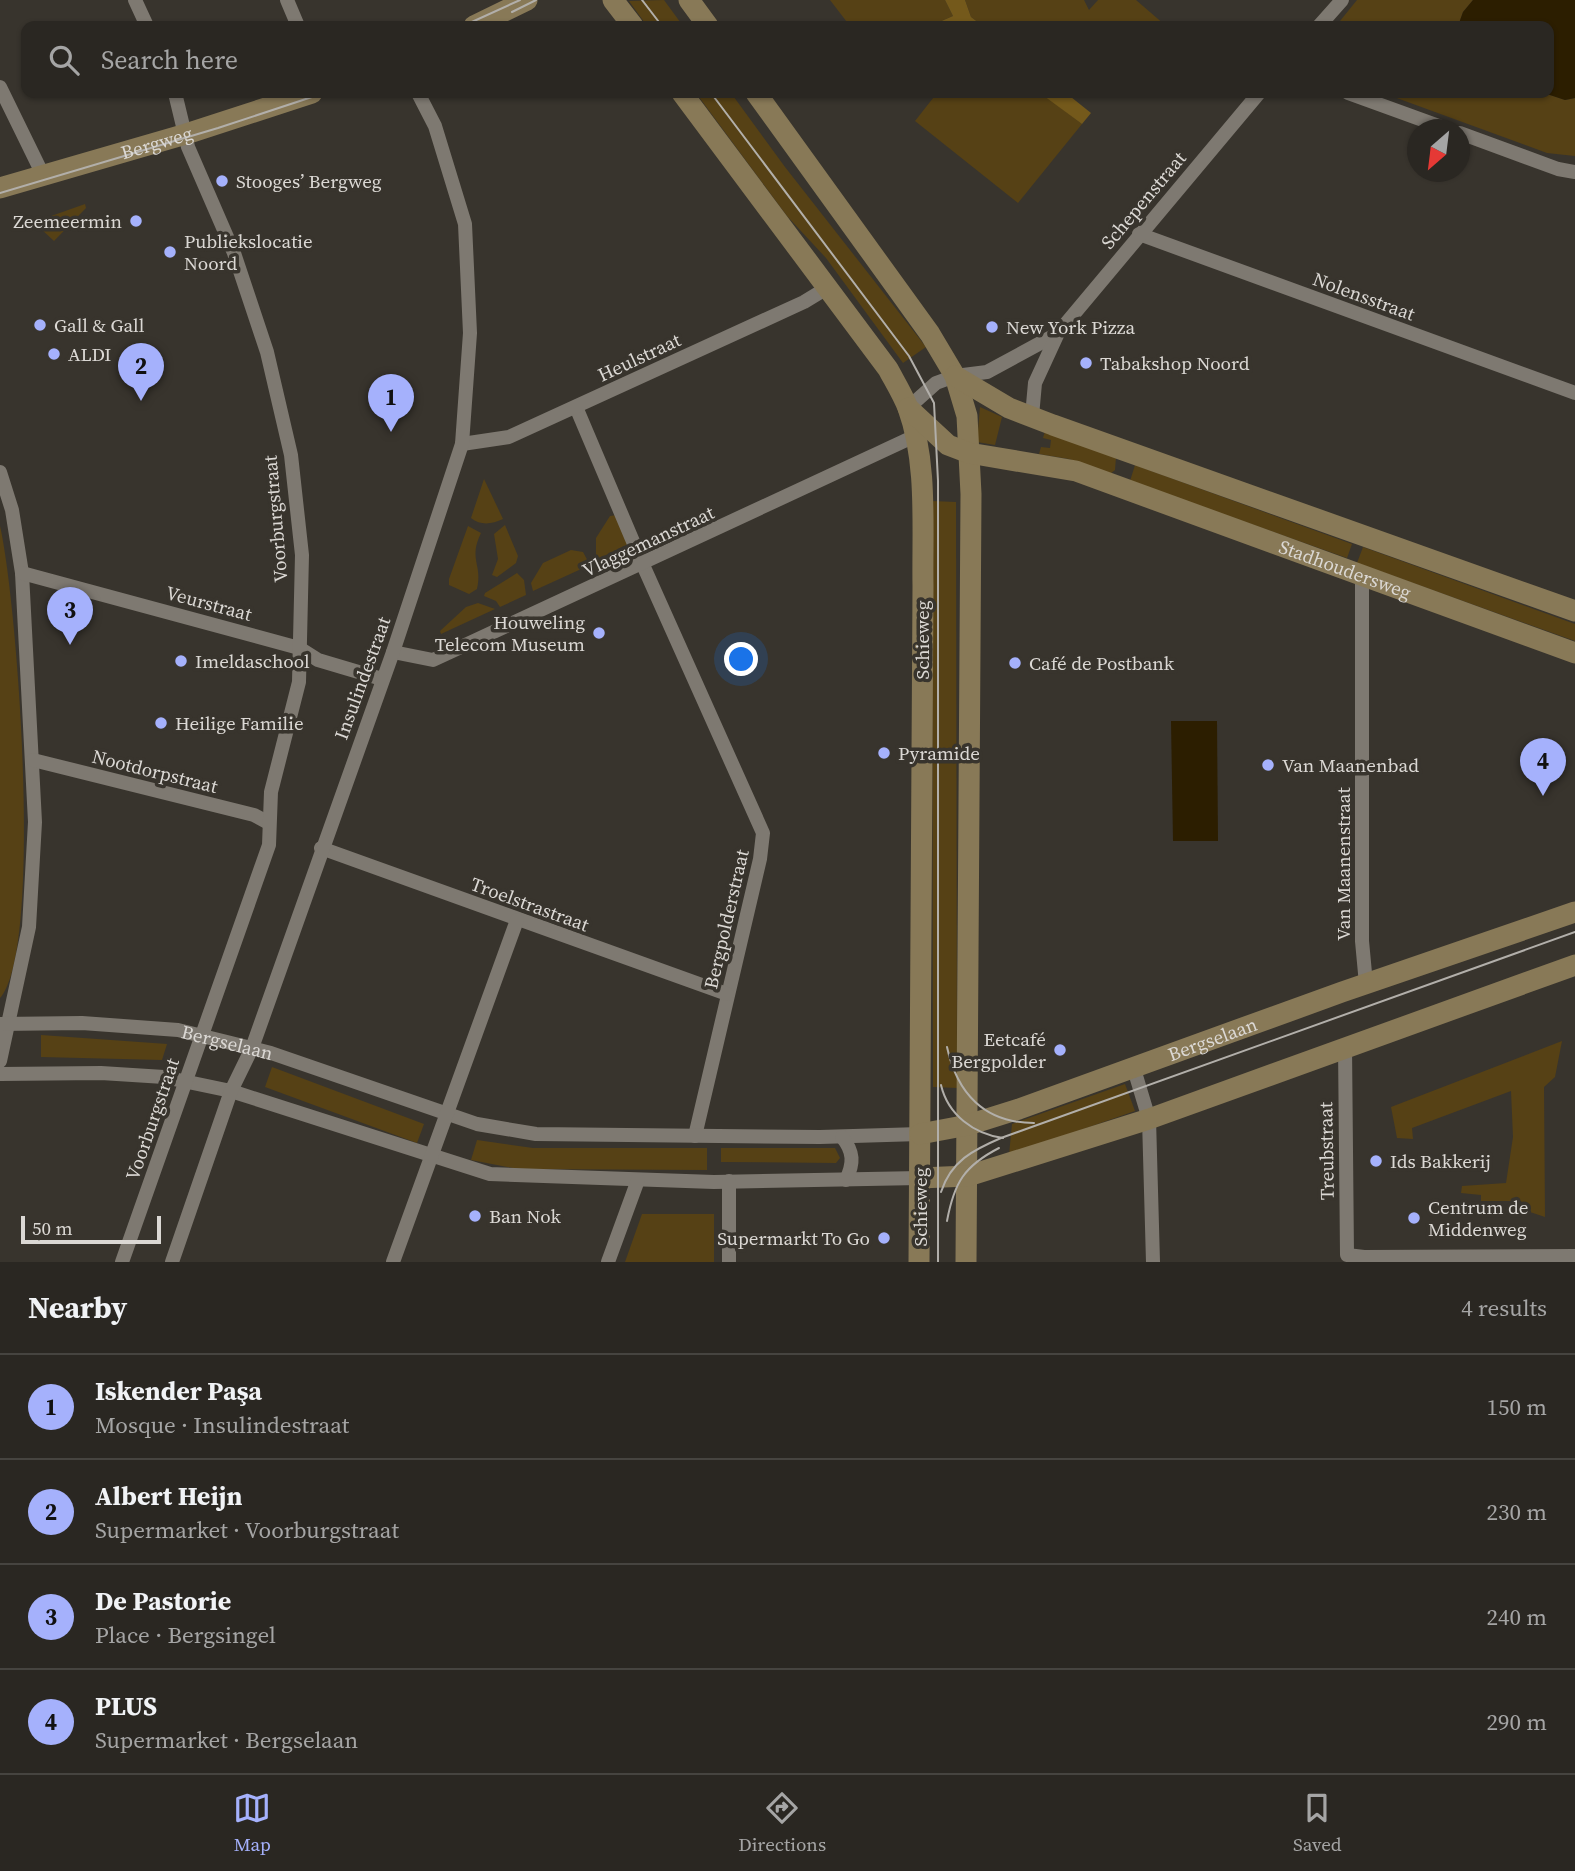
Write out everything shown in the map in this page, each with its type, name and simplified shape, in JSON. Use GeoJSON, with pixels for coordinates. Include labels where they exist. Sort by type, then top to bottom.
{"type":"FeatureCollection","features":[{"type":"Feature","properties":{"kind":"main road"},"geometry":{"type":"LineString","coordinates":[[484,21],[527,0]]}},
{"type":"Feature","properties":{"kind":"main road"},"geometry":{"type":"LineString","coordinates":[[613,0],[629,21]]}},
{"type":"Feature","properties":{"kind":"main road"},"geometry":{"type":"LineString","coordinates":[[689,0],[704,21]]}},
{"type":"Feature","properties":{"kind":"main road","name":"Bergweg"},"geometry":{"type":"LineString","coordinates":[[0,188],[186,136],[297,98]]}},
{"type":"Feature","properties":{"kind":"main road","name":"Schieweg"},"geometry":{"type":"LineString","coordinates":[[686,98],[888,369],[908,408],[915,436],[921,479],[923,586],[919,1262]]}},
{"type":"Feature","properties":{"kind":"main road"},"geometry":{"type":"LineString","coordinates":[[760,98],[930,334],[955,376],[967,416],[971,494],[967,1262]]}},
{"type":"Feature","properties":{"kind":"main road","name":"Stadhoudersweg"},"geometry":{"type":"LineString","coordinates":[[955,376],[1009,408],[1128,453],[1575,611]]}},
{"type":"Feature","properties":{"kind":"main road","name":"Stadhoudersweg"},"geometry":{"type":"LineString","coordinates":[[908,408],[948,445],[969,453],[1076,471],[1575,653]]}},
{"type":"Feature","properties":{"kind":"main road"},"geometry":{"type":"LineString","coordinates":[[1118,485],[1128,453]]}},
{"type":"Feature","properties":{"kind":"main road"},"geometry":{"type":"LineString","coordinates":[[971,494],[985,468],[998,457]]}},
{"type":"Feature","properties":{"kind":"main road","name":"Bergselaan"},"geometry":{"type":"LineString","coordinates":[[920,1134],[968,1125],[1134,1069],[1366,984],[1575,912]]}},
{"type":"Feature","properties":{"kind":"main road"},"geometry":{"type":"LineString","coordinates":[[920,1178],[968,1176],[1149,1119],[1575,965]]}},
{"type":"Feature","properties":{"kind":"street"},"geometry":{"type":"LineString","coordinates":[[135,0],[144,21]]}},
{"type":"Feature","properties":{"kind":"street"},"geometry":{"type":"LineString","coordinates":[[287,0],[296,21]]}},
{"type":"Feature","properties":{"kind":"street"},"geometry":{"type":"LineString","coordinates":[[1323,21],[1342,0]]}},
{"type":"Feature","properties":{"kind":"street"},"geometry":{"type":"LineString","coordinates":[[0,87],[43,175]]}},
{"type":"Feature","properties":{"kind":"street","name":"Voorburgstraat"},"geometry":{"type":"LineString","coordinates":[[122,1262],[269,845],[271,835],[267,822],[274,779],[299,682],[302,555],[291,455],[265,344],[234,253],[186,136],[176,98]]}},
{"type":"Feature","properties":{"kind":"street","name":"Insulindestraat"},"geometry":{"type":"LineString","coordinates":[[172,1262],[231,1091],[252,1048],[393,652],[461,444],[470,333],[465,224],[435,126],[421,98]]}},
{"type":"Feature","properties":{"kind":"street","name":"Schepenstraat"},"geometry":{"type":"LineString","coordinates":[[1032,416],[1035,383],[1058,333],[1255,98]]}},
{"type":"Feature","properties":{"kind":"street"},"geometry":{"type":"LineString","coordinates":[[1362,98],[1420,119]]}},
{"type":"Feature","properties":{"kind":"street"},"geometry":{"type":"LineString","coordinates":[[1470,137],[1558,169],[1575,172]]}},
{"type":"Feature","properties":{"kind":"street","name":"Nolensstraat"},"geometry":{"type":"LineString","coordinates":[[1139,234],[1575,393]]}},
{"type":"Feature","properties":{"kind":"street","name":"Heulstraat"},"geometry":{"type":"LineString","coordinates":[[461,444],[509,436],[827,288]]}},
{"type":"Feature","properties":{"kind":"street","name":"Schepenstraat"},"geometry":{"type":"LineString","coordinates":[[908,408],[927,387],[955,376],[987,372],[1058,333]]}},
{"type":"Feature","properties":{"kind":"street","name":"Bergpolderstraat"},"geometry":{"type":"LineString","coordinates":[[576,407],[763,834],[760,859],[695,1136]]}},
{"type":"Feature","properties":{"kind":"street","name":"Vlaggemanstraat"},"geometry":{"type":"LineString","coordinates":[[393,652],[433,660],[643,565],[915,436]]}},
{"type":"Feature","properties":{"kind":"street"},"geometry":{"type":"LineString","coordinates":[[0,472],[12,510],[22,573],[33,760],[33,889],[22,966],[4,1024],[0,1062]]}},
{"type":"Feature","properties":{"kind":"street","name":"Veurstraat"},"geometry":{"type":"LineString","coordinates":[[22,573],[299,648],[318,660],[382,679]]}},
{"type":"Feature","properties":{"kind":"street","name":"Van Maanenstraat"},"geometry":{"type":"LineString","coordinates":[[1362,575],[1362,942],[1366,984]]}},
{"type":"Feature","properties":{"kind":"street","name":"Nootdorpstraat"},"geometry":{"type":"LineString","coordinates":[[33,760],[254,815],[267,822]]}},
{"type":"Feature","properties":{"kind":"street","name":"Troelstrastraat"},"geometry":{"type":"LineString","coordinates":[[321,848],[727,994]]}},
{"type":"Feature","properties":{"kind":"street"},"geometry":{"type":"LineString","coordinates":[[393,1262],[517,920]]}},
{"type":"Feature","properties":{"kind":"street","name":"Bergselaan"},"geometry":{"type":"LineString","coordinates":[[4,1024],[134,1025],[201,1037],[252,1048],[477,1125],[536,1134],[842,1137],[920,1134]]}},
{"type":"Feature","properties":{"kind":"street","name":"Treubstraat"},"geometry":{"type":"LineString","coordinates":[[1345,1046],[1348,1255],[1575,1256]]}},
{"type":"Feature","properties":{"kind":"street"},"geometry":{"type":"LineString","coordinates":[[1134,1069],[1149,1119],[1153,1262]]}},
{"type":"Feature","properties":{"kind":"street"},"geometry":{"type":"LineString","coordinates":[[0,1074],[101,1073],[161,1077],[231,1091],[490,1174],[729,1181],[920,1178]]}},
{"type":"Feature","properties":{"kind":"street"},"geometry":{"type":"LineString","coordinates":[[842,1137],[851,1149],[852,1167],[846,1180]]}},
{"type":"Feature","properties":{"kind":"street"},"geometry":{"type":"LineString","coordinates":[[608,1262],[638,1180]]}},
{"type":"Feature","properties":{"kind":"street"},"geometry":{"type":"LineString","coordinates":[[729,1181],[730,1262]]}},
{"type":"Feature","properties":{"kind":"shaded area"},"geometry":{"type":"Polygon","coordinates":[[[664,0],[679,21],[643,21],[629,1],[664,0]]]}},
{"type":"Feature","properties":{"kind":"shaded area"},"geometry":{"type":"Polygon","coordinates":[[[830,0],[945,0],[953,16],[942,21],[846,21],[830,0]]]}},
{"type":"Feature","properties":{"kind":"shaded area"},"geometry":{"type":"Polygon","coordinates":[[[945,0],[965,0],[971,17],[976,21],[942,21],[953,16],[945,0]]]}},
{"type":"Feature","properties":{"kind":"shaded area"},"geometry":{"type":"Polygon","coordinates":[[[965,0],[1084,0],[1089,10],[1098,0],[1136,0],[1160,21],[976,21],[971,17],[965,0]]]}},
{"type":"Feature","properties":{"kind":"shaded area"},"geometry":{"type":"Polygon","coordinates":[[[1357,0],[1473,0],[1460,21],[1340,21],[1357,0]]]}},
{"type":"Feature","properties":{"kind":"shaded area"},"geometry":{"type":"Polygon","coordinates":[[[1473,0],[1575,0],[1575,98],[1565,100],[1554,96],[1554,21],[1460,21],[1473,0]]]}},
{"type":"Feature","properties":{"kind":"shaded area"},"geometry":{"type":"Polygon","coordinates":[[[700,98],[735,98],[785,167],[926,347],[903,363],[826,258],[787,216],[700,98]]]}},
{"type":"Feature","properties":{"kind":"shaded area"},"geometry":{"type":"Polygon","coordinates":[[[933,98],[1048,98],[1082,124],[1018,203],[915,121],[933,98]]]}},
{"type":"Feature","properties":{"kind":"shaded area"},"geometry":{"type":"Polygon","coordinates":[[[1047,98],[1072,98],[1091,113],[1082,124],[1047,98]]]}},
{"type":"Feature","properties":{"kind":"shaded area"},"geometry":{"type":"Polygon","coordinates":[[[1397,98],[1575,98],[1575,156],[1547,153],[1470,125],[1470,119],[1454,119],[1397,98]]]}},
{"type":"Feature","properties":{"kind":"shaded area"},"geometry":{"type":"Polygon","coordinates":[[[85,204],[86,208],[54,241],[40,228],[37,221],[85,204]]]}},
{"type":"Feature","properties":{"kind":"shaded area"},"geometry":{"type":"Polygon","coordinates":[[[980,407],[1002,417],[995,445],[977,442],[980,407]]]}},
{"type":"Feature","properties":{"kind":"shaded area"},"geometry":{"type":"Polygon","coordinates":[[[1045,431],[1116,457],[1115,470],[1110,474],[1069,459],[1039,454],[1041,447],[1050,448],[1051,440],[1043,438],[1045,431]]]}},
{"type":"Feature","properties":{"kind":"shaded area"},"geometry":{"type":"Polygon","coordinates":[[[1135,465],[1352,544],[1347,558],[1130,481],[1135,465]]]}},
{"type":"Feature","properties":{"kind":"shaded area"},"geometry":{"type":"Polygon","coordinates":[[[484,479],[503,519],[491,523],[471,518],[484,479]]]}},
{"type":"Feature","properties":{"kind":"shaded area"},"geometry":{"type":"Polygon","coordinates":[[[932,501],[956,502],[957,1088],[933,1087],[932,501]]]}},
{"type":"Feature","properties":{"kind":"shaded area"},"geometry":{"type":"Polygon","coordinates":[[[617,515],[628,544],[600,558],[596,556],[596,538],[610,516],[617,515]]]}},
{"type":"Feature","properties":{"kind":"shaded area"},"geometry":{"type":"Polygon","coordinates":[[[505,525],[518,556],[516,563],[497,577],[492,575],[498,559],[494,534],[505,525]]]}},
{"type":"Feature","properties":{"kind":"shaded area"},"geometry":{"type":"Polygon","coordinates":[[[0,526],[7,565],[19,694],[24,846],[21,913],[13,966],[0,998],[0,526]]]}},
{"type":"Feature","properties":{"kind":"shaded area"},"geometry":{"type":"Polygon","coordinates":[[[468,526],[481,533],[476,549],[477,589],[469,594],[449,585],[468,526]]]}},
{"type":"Feature","properties":{"kind":"shaded area"},"geometry":{"type":"Polygon","coordinates":[[[1363,547],[1575,624],[1575,641],[1357,563],[1363,547]]]}},
{"type":"Feature","properties":{"kind":"shaded area"},"geometry":{"type":"Polygon","coordinates":[[[571,550],[583,552],[590,565],[533,591],[531,583],[543,563],[571,550]]]}},
{"type":"Feature","properties":{"kind":"shaded area"},"geometry":{"type":"Polygon","coordinates":[[[517,573],[524,580],[526,595],[500,607],[496,601],[484,596],[485,593],[517,573]]]}},
{"type":"Feature","properties":{"kind":"shaded area"},"geometry":{"type":"Polygon","coordinates":[[[478,603],[495,609],[441,634],[440,631],[466,607],[478,603]]]}},
{"type":"Feature","properties":{"kind":"shaded area"},"geometry":{"type":"Polygon","coordinates":[[[1171,721],[1217,721],[1218,841],[1173,841],[1171,721]]]}},
{"type":"Feature","properties":{"kind":"shaded area"},"geometry":{"type":"Polygon","coordinates":[[[41,1035],[167,1044],[162,1060],[41,1057],[41,1035]]]}},
{"type":"Feature","properties":{"kind":"shaded area"},"geometry":{"type":"Polygon","coordinates":[[[1562,1041],[1555,1077],[1544,1087],[1545,1217],[1527,1211],[1521,1201],[1481,1201],[1481,1195],[1461,1193],[1462,1186],[1506,1183],[1513,1137],[1511,1091],[1412,1128],[1413,1139],[1397,1138],[1391,1107],[1562,1041]]]}},
{"type":"Feature","properties":{"kind":"shaded area"},"geometry":{"type":"Polygon","coordinates":[[[272,1067],[424,1124],[417,1143],[265,1087],[272,1067]]]}},
{"type":"Feature","properties":{"kind":"shaded area"},"geometry":{"type":"Polygon","coordinates":[[[1125,1084],[1135,1111],[1009,1155],[1012,1124],[1125,1084]]]}},
{"type":"Feature","properties":{"kind":"shaded area"},"geometry":{"type":"Polygon","coordinates":[[[477,1140],[533,1148],[707,1148],[707,1170],[518,1169],[471,1160],[477,1140]]]}},
{"type":"Feature","properties":{"kind":"shaded area"},"geometry":{"type":"Polygon","coordinates":[[[721,1148],[835,1148],[840,1158],[836,1163],[721,1162],[721,1148]]]}},
{"type":"Feature","properties":{"kind":"shaded area"},"geometry":{"type":"Polygon","coordinates":[[[642,1214],[714,1214],[714,1262],[625,1262],[642,1214]]]}},
{"type":"Feature","properties":{"kind":"tram line"},"geometry":{"type":"LineString","coordinates":[[474,21],[520,0]]}},
{"type":"Feature","properties":{"kind":"tram line"},"geometry":{"type":"LineString","coordinates":[[512,12],[536,0]]}},
{"type":"Feature","properties":{"kind":"tram line"},"geometry":{"type":"LineString","coordinates":[[642,0],[658,21]]}},
{"type":"Feature","properties":{"kind":"tram line"},"geometry":{"type":"LineString","coordinates":[[0,193],[309,98]]}},
{"type":"Feature","properties":{"kind":"tram line"},"geometry":{"type":"LineString","coordinates":[[715,98],[909,356],[934,403],[938,481],[938,1262]]}},
{"type":"Feature","properties":{"kind":"tram line"},"geometry":{"type":"LineString","coordinates":[[941,1192],[957,1164],[981,1147],[1001,1138],[1575,932]]}},
{"type":"Feature","properties":{"kind":"tram line"},"geometry":{"type":"LineString","coordinates":[[947,1047],[958,1078],[976,1102],[1001,1118],[1034,1123]]}},
{"type":"Feature","properties":{"kind":"tram line"},"geometry":{"type":"LineString","coordinates":[[941,1085],[944,1096],[964,1121],[982,1132],[1003,1138]]}},
{"type":"Feature","properties":{"kind":"tram line"},"geometry":{"type":"LineString","coordinates":[[947,1221],[953,1196],[962,1177],[977,1162],[999,1148]]}},
{"type":"Feature","properties":{"kind":"place","name":"Stooges’ Bergweg"},"geometry":{"type":"Point","coordinates":[222,181]}},
{"type":"Feature","properties":{"kind":"place","name":"Zeemeermin"},"geometry":{"type":"Point","coordinates":[136,221]}},
{"type":"Feature","properties":{"kind":"place","name":"Publiekslocatie Noord"},"geometry":{"type":"Point","coordinates":[170,252]}},
{"type":"Feature","properties":{"kind":"place","name":"Gall & Gall"},"geometry":{"type":"Point","coordinates":[40,325]}},
{"type":"Feature","properties":{"kind":"place","name":"New York Pizza"},"geometry":{"type":"Point","coordinates":[992,327]}},
{"type":"Feature","properties":{"kind":"place","name":"ALDI"},"geometry":{"type":"Point","coordinates":[54,354]}},
{"type":"Feature","properties":{"kind":"place","name":"Tabakshop Noord"},"geometry":{"type":"Point","coordinates":[1086,363]}},
{"type":"Feature","properties":{"kind":"place","name":"Albert Heijn"},"geometry":{"type":"Point","coordinates":[141,401]}},
{"type":"Feature","properties":{"kind":"place","name":"Iskender Paşa"},"geometry":{"type":"Point","coordinates":[391,432]}},
{"type":"Feature","properties":{"kind":"place","name":"Houweling Telecom Museum"},"geometry":{"type":"Point","coordinates":[599,633]}},
{"type":"Feature","properties":{"kind":"place","name":"De Pastorie"},"geometry":{"type":"Point","coordinates":[70,645]}},
{"type":"Feature","properties":{"kind":"place","name":"Imeldaschool"},"geometry":{"type":"Point","coordinates":[181,661]}},
{"type":"Feature","properties":{"kind":"place","name":"Café de Postbank"},"geometry":{"type":"Point","coordinates":[1015,663]}},
{"type":"Feature","properties":{"kind":"place","name":"Heilige Familie"},"geometry":{"type":"Point","coordinates":[161,723]}},
{"type":"Feature","properties":{"kind":"place","name":"Pyramide"},"geometry":{"type":"Point","coordinates":[884,753]}},
{"type":"Feature","properties":{"kind":"place","name":"Van Maanenbad"},"geometry":{"type":"Point","coordinates":[1268,765]}},
{"type":"Feature","properties":{"kind":"place","name":"PLUS"},"geometry":{"type":"Point","coordinates":[1543,796]}},
{"type":"Feature","properties":{"kind":"place","name":"Eetcafé Bergpolder"},"geometry":{"type":"Point","coordinates":[1060,1050]}},
{"type":"Feature","properties":{"kind":"place","name":"Ids Bakkerij"},"geometry":{"type":"Point","coordinates":[1376,1161]}},
{"type":"Feature","properties":{"kind":"place","name":"Ban Nok"},"geometry":{"type":"Point","coordinates":[475,1216]}},
{"type":"Feature","properties":{"kind":"place","name":"Centrum de Middenweg"},"geometry":{"type":"Point","coordinates":[1414,1218]}},
{"type":"Feature","properties":{"kind":"place","name":"Supermarkt To Go"},"geometry":{"type":"Point","coordinates":[884,1238]}}]}
